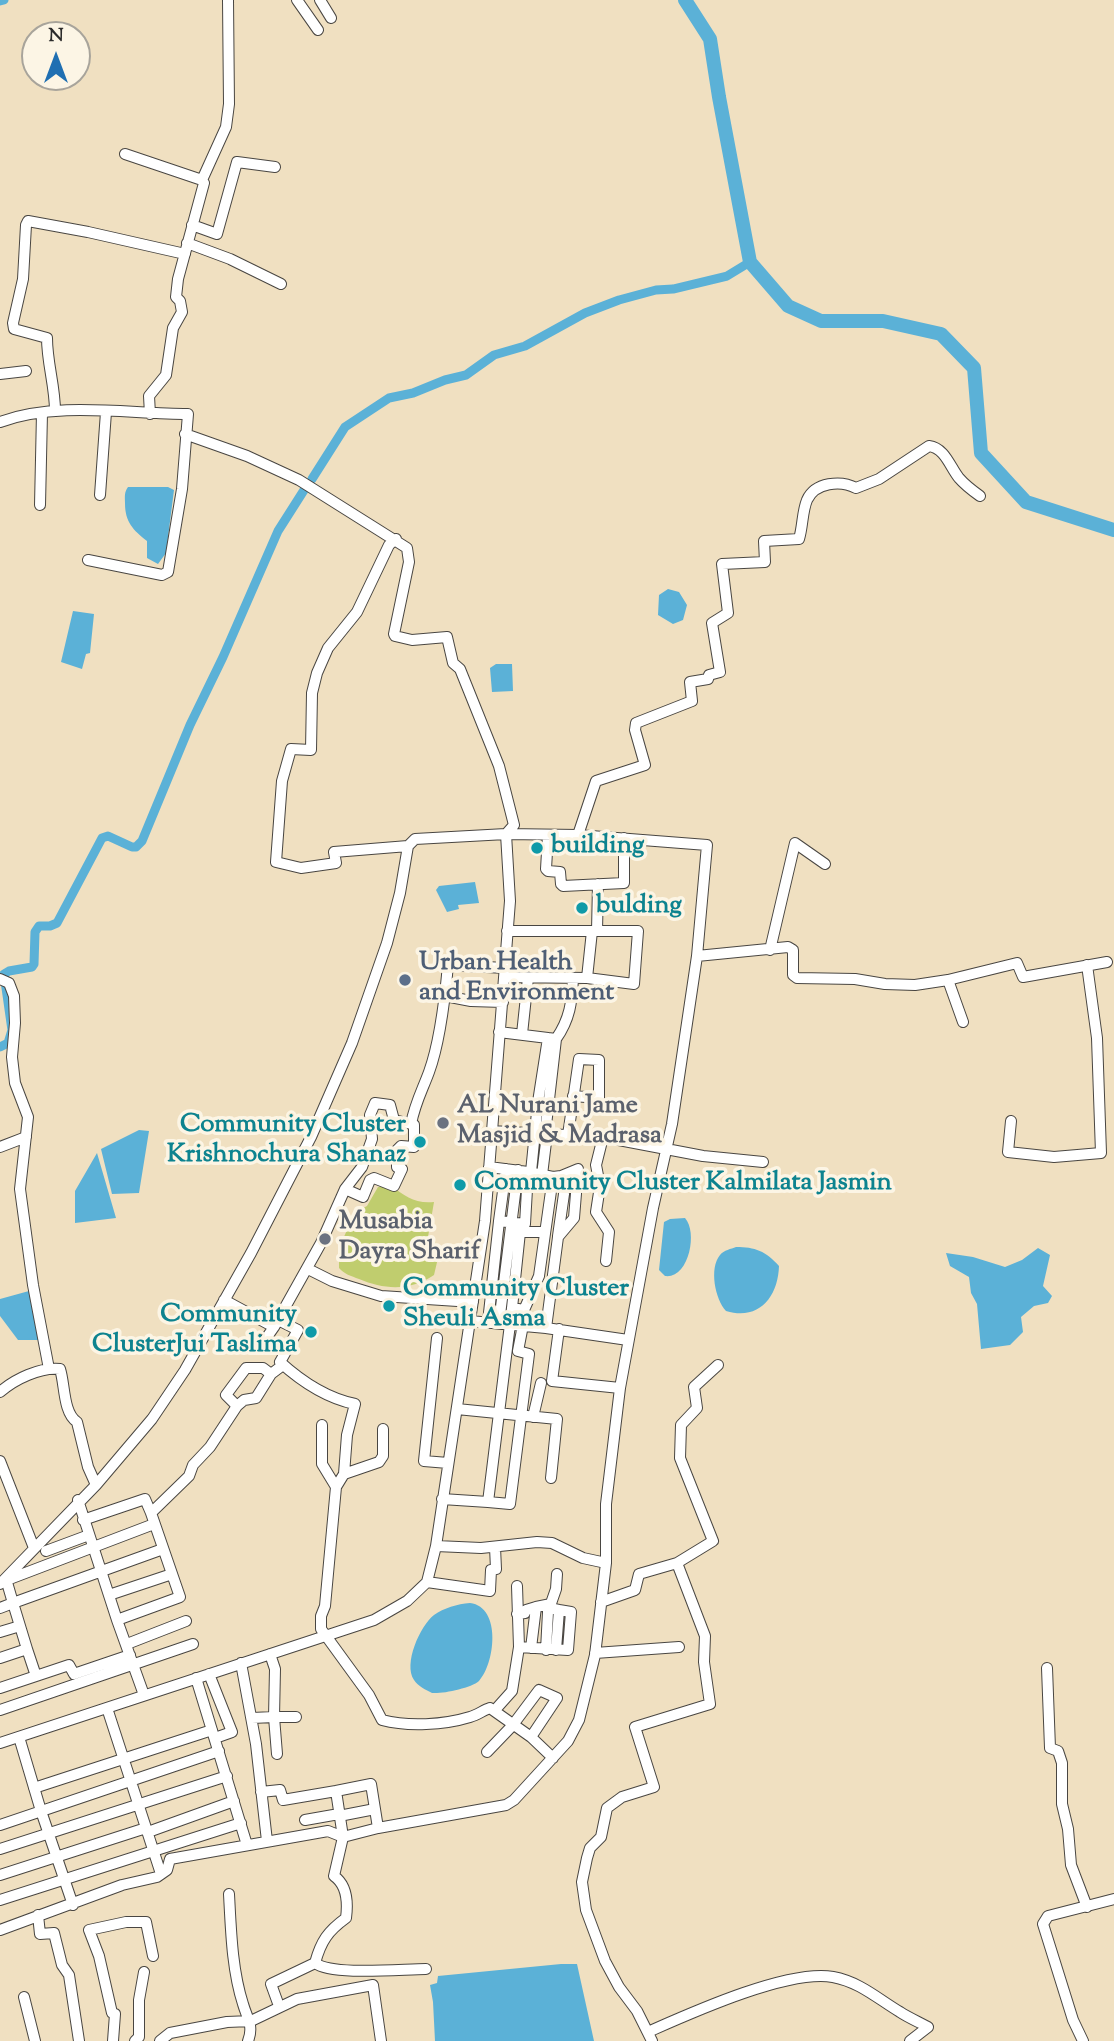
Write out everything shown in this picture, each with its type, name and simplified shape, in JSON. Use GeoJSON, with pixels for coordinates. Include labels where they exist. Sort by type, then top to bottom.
{"type":"FeatureCollection","features":[{"type":"Feature","properties":{"kind":"street"},"geometry":{"type":"LineString","coordinates":[[150,414],[149,396],[166,375],[173,328],[182,312],[180,301],[176,297],[184,254],[204,183],[202,180],[226,127],[229,104],[228,0]]}},
{"type":"Feature","properties":{"kind":"street"},"geometry":{"type":"LineString","coordinates":[[297,0],[318,30]]}},
{"type":"Feature","properties":{"kind":"street"},"geometry":{"type":"LineString","coordinates":[[320,0],[331,18]]}},
{"type":"Feature","properties":{"kind":"street"},"geometry":{"type":"LineString","coordinates":[[125,153],[202,180]]}},
{"type":"Feature","properties":{"kind":"street"},"geometry":{"type":"LineString","coordinates":[[192,225],[217,234],[237,162],[275,167]]}},
{"type":"Feature","properties":{"kind":"street"},"geometry":{"type":"LineString","coordinates":[[55,411],[47,338],[14,329],[13,323],[23,279],[28,221],[184,254]]}},
{"type":"Feature","properties":{"kind":"street"},"geometry":{"type":"LineString","coordinates":[[187,243],[230,259],[281,284]]}},
{"type":"Feature","properties":{"kind":"street"},"geometry":{"type":"LineString","coordinates":[[0,374],[26,371]]}},
{"type":"Feature","properties":{"kind":"street"},"geometry":{"type":"LineString","coordinates":[[0,422],[12,417],[86,409],[188,414],[182,489],[168,572],[162,575],[88,560]]}},
{"type":"Feature","properties":{"kind":"street"},"geometry":{"type":"LineString","coordinates":[[100,495],[106,412]]}},
{"type":"Feature","properties":{"kind":"street"},"geometry":{"type":"LineString","coordinates":[[40,505],[42,413]]}},
{"type":"Feature","properties":{"kind":"street"},"geometry":{"type":"LineString","coordinates":[[0,1743],[374,1620],[407,1601],[427,1582],[436,1546],[474,1302],[489,1167],[510,901],[506,834],[514,825],[499,766],[460,669],[453,663],[447,637],[412,640],[394,634],[409,562],[407,548],[299,480],[247,456],[185,434]]}},
{"type":"Feature","properties":{"kind":"street"},"geometry":{"type":"LineString","coordinates":[[578,835],[596,781],[645,765],[635,730],[636,723],[692,701],[690,682],[708,679],[709,675],[718,673],[720,669],[712,623],[728,613],[722,564],[765,562],[764,541],[799,539],[805,507],[811,494],[829,484],[846,483],[856,488],[879,479],[929,446],[940,450],[958,476],[981,496]]}},
{"type":"Feature","properties":{"kind":"street"},"geometry":{"type":"LineString","coordinates":[[396,540],[389,545],[357,611],[328,648],[317,673],[312,693],[311,750],[291,749],[282,781],[276,862],[301,868],[337,863],[334,852],[408,846]]}},
{"type":"Feature","properties":{"kind":"street"},"geometry":{"type":"LineString","coordinates":[[0,1930],[161,1874],[167,1870],[170,1859],[328,1831],[343,1837],[506,1805],[514,1800],[568,1741],[579,1720],[595,1653],[606,1563],[606,1504],[620,1388],[653,1208],[667,1149],[697,956],[707,845],[578,835],[506,834],[415,839],[408,846],[400,893],[387,943],[352,1043],[311,1137],[224,1300],[185,1370],[152,1419],[96,1485],[78,1500],[3,1581]]}},
{"type":"Feature","properties":{"kind":"street"},"geometry":{"type":"LineString","coordinates":[[548,835],[546,869],[560,872],[561,886],[625,882],[624,838]]}},
{"type":"Feature","properties":{"kind":"street"},"geometry":{"type":"LineString","coordinates":[[770,950],[795,843],[825,864]]}},
{"type":"Feature","properties":{"kind":"street"},"geometry":{"type":"LineString","coordinates":[[587,978],[595,931],[598,884]]}},
{"type":"Feature","properties":{"kind":"street"},"geometry":{"type":"LineString","coordinates":[[411,1124],[416,1099],[429,1072],[449,965],[528,978],[587,978],[634,984],[638,931],[507,931]]}},
{"type":"Feature","properties":{"kind":"street"},"geometry":{"type":"LineString","coordinates":[[697,956],[791,948],[793,975],[797,978],[855,979],[915,985],[1017,963],[1023,977],[1107,962]]}},
{"type":"Feature","properties":{"kind":"street"},"geometry":{"type":"LineString","coordinates":[[1011,1121],[1008,1152],[1054,1157],[1101,1153],[1097,1038],[1087,965]]}},
{"type":"Feature","properties":{"kind":"street"},"geometry":{"type":"LineString","coordinates":[[522,1034],[528,978]]}},
{"type":"Feature","properties":{"kind":"street"},"geometry":{"type":"LineString","coordinates":[[542,1175],[542,1134],[552,1038],[565,1026],[572,1007],[573,978]]}},
{"type":"Feature","properties":{"kind":"street"},"geometry":{"type":"LineString","coordinates":[[0,979],[9,983],[14,996],[12,1056],[15,1083],[28,1117],[20,1189],[33,1285],[49,1369]]}},
{"type":"Feature","properties":{"kind":"street"},"geometry":{"type":"LineString","coordinates":[[948,980],[963,1022]]}},
{"type":"Feature","properties":{"kind":"street"},"geometry":{"type":"LineString","coordinates":[[445,996],[471,1001],[503,1002]]}},
{"type":"Feature","properties":{"kind":"street"},"geometry":{"type":"LineString","coordinates":[[499,1032],[552,1038]]}},
{"type":"Feature","properties":{"kind":"street"},"geometry":{"type":"LineString","coordinates":[[568,1135],[573,1096],[579,1059],[599,1060],[599,1098],[573,1096]]}},
{"type":"Feature","properties":{"kind":"street"},"geometry":{"type":"LineString","coordinates":[[260,1347],[308,1269],[345,1189],[362,1167],[372,1139],[370,1115],[374,1104],[390,1105],[394,1120],[414,1125],[414,1147],[401,1146],[397,1150],[397,1167],[402,1168],[394,1186],[374,1178],[370,1180],[363,1197],[345,1189]]}},
{"type":"Feature","properties":{"kind":"street"},"geometry":{"type":"LineString","coordinates":[[491,1131],[603,1137],[703,1156],[763,1161]]}},
{"type":"Feature","properties":{"kind":"street"},"geometry":{"type":"LineString","coordinates":[[499,1323],[526,1172],[542,1134]]}},
{"type":"Feature","properties":{"kind":"street"},"geometry":{"type":"LineString","coordinates":[[0,1147],[26,1137]]}},
{"type":"Feature","properties":{"kind":"street"},"geometry":{"type":"LineString","coordinates":[[603,1137],[596,1165],[600,1186],[596,1212],[608,1232],[606,1261]]}},
{"type":"Feature","properties":{"kind":"street"},"geometry":{"type":"LineString","coordinates":[[489,1167],[553,1177],[578,1170],[574,1218],[558,1237]]}},
{"type":"Feature","properties":{"kind":"street"},"geometry":{"type":"LineString","coordinates":[[488,1503],[498,1415],[499,1221],[506,1169]]}},
{"type":"Feature","properties":{"kind":"street"},"geometry":{"type":"LineString","coordinates":[[512,1308],[524,1310],[539,1276],[553,1177]]}},
{"type":"Feature","properties":{"kind":"street"},"geometry":{"type":"LineString","coordinates":[[546,1328],[564,1194]]}},
{"type":"Feature","properties":{"kind":"street"},"geometry":{"type":"LineString","coordinates":[[499,1221],[517,1228],[545,1232]]}},
{"type":"Feature","properties":{"kind":"street"},"geometry":{"type":"LineString","coordinates":[[499,1323],[512,1308],[517,1228]]}},
{"type":"Feature","properties":{"kind":"street"},"geometry":{"type":"LineString","coordinates":[[308,1269],[332,1281],[381,1296],[474,1302]]}},
{"type":"Feature","properties":{"kind":"street"},"geometry":{"type":"LineString","coordinates":[[224,1300],[276,1324],[298,1330],[280,1362],[299,1379],[339,1401],[355,1404],[347,1435],[344,1474],[336,1487],[321,1629],[369,1695],[382,1720],[397,1724],[452,1721],[472,1717],[489,1708],[495,1710],[552,1758]]}},
{"type":"Feature","properties":{"kind":"street"},"geometry":{"type":"LineString","coordinates":[[470,1321],[559,1329],[628,1340]]}},
{"type":"Feature","properties":{"kind":"street"},"geometry":{"type":"LineString","coordinates":[[523,1325],[518,1351],[529,1354],[528,1417]]}},
{"type":"Feature","properties":{"kind":"street"},"geometry":{"type":"LineString","coordinates":[[559,1329],[552,1381],[620,1388]]}},
{"type":"Feature","properties":{"kind":"street"},"geometry":{"type":"LineString","coordinates":[[437,1338],[424,1461],[448,1463]]}},
{"type":"Feature","properties":{"kind":"street"},"geometry":{"type":"LineString","coordinates":[[151,1513],[189,1476],[193,1465],[210,1447],[237,1406],[244,1400],[256,1398],[271,1374],[283,1365]]}},
{"type":"Feature","properties":{"kind":"street"},"geometry":{"type":"LineString","coordinates":[[601,1602],[635,1590],[639,1574],[677,1563],[713,1541],[680,1458],[681,1425],[697,1408],[694,1387],[718,1366]]}},
{"type":"Feature","properties":{"kind":"street"},"geometry":{"type":"LineString","coordinates":[[237,1406],[226,1395],[246,1368],[263,1368],[271,1374]]}},
{"type":"Feature","properties":{"kind":"street"},"geometry":{"type":"LineString","coordinates":[[0,1392],[27,1376],[49,1369],[60,1369],[72,1419],[77,1422],[88,1467],[96,1485]]}},
{"type":"Feature","properties":{"kind":"street"},"geometry":{"type":"LineString","coordinates":[[442,1499],[510,1504],[528,1417],[541,1383]]}},
{"type":"Feature","properties":{"kind":"street"},"geometry":{"type":"LineString","coordinates":[[457,1409],[528,1417],[558,1415],[551,1478]]}},
{"type":"Feature","properties":{"kind":"street"},"geometry":{"type":"LineString","coordinates":[[322,1424],[322,1464],[336,1487]]}},
{"type":"Feature","properties":{"kind":"street"},"geometry":{"type":"LineString","coordinates":[[344,1474],[379,1462],[383,1456],[383,1429]]}},
{"type":"Feature","properties":{"kind":"street"},"geometry":{"type":"LineString","coordinates":[[0,1461],[34,1548]]}},
{"type":"Feature","properties":{"kind":"street"},"geometry":{"type":"LineString","coordinates":[[83,1520],[145,1499],[180,1597],[117,1619]]}},
{"type":"Feature","properties":{"kind":"street"},"geometry":{"type":"LineString","coordinates":[[78,1500],[144,1695]]}},
{"type":"Feature","properties":{"kind":"street"},"geometry":{"type":"LineString","coordinates":[[3,1581],[154,1524]]}},
{"type":"Feature","properties":{"kind":"street"},"geometry":{"type":"LineString","coordinates":[[46,1551],[89,1535]]}},
{"type":"Feature","properties":{"kind":"street"},"geometry":{"type":"LineString","coordinates":[[436,1546],[495,1547],[552,1543],[583,1558],[606,1563]]}},
{"type":"Feature","properties":{"kind":"street"},"geometry":{"type":"LineString","coordinates":[[427,1582],[490,1591],[491,1570],[496,1569],[495,1547]]}},
{"type":"Feature","properties":{"kind":"street"},"geometry":{"type":"LineString","coordinates":[[0,1608],[163,1549]]}},
{"type":"Feature","properties":{"kind":"street"},"geometry":{"type":"LineString","coordinates":[[677,1563],[705,1636],[704,1662],[710,1704],[635,1727],[654,1787],[622,1797],[607,1808],[601,1837],[590,1848],[582,1882],[586,1910],[605,1961],[650,2036],[724,2001],[785,1981],[833,1977],[872,1991],[899,2012],[928,2027],[910,2041]]}},
{"type":"Feature","properties":{"kind":"street"},"geometry":{"type":"LineString","coordinates":[[109,1595],[172,1574]]}},
{"type":"Feature","properties":{"kind":"street"},"geometry":{"type":"LineString","coordinates":[[551,1650],[557,1574]]}},
{"type":"Feature","properties":{"kind":"street"},"geometry":{"type":"LineString","coordinates":[[3,1581],[13,1603],[36,1676]]}},
{"type":"Feature","properties":{"kind":"street"},"geometry":{"type":"LineString","coordinates":[[495,1710],[512,1691],[519,1647],[517,1586]]}},
{"type":"Feature","properties":{"kind":"street"},"geometry":{"type":"LineString","coordinates":[[531,1648],[536,1607]]}},
{"type":"Feature","properties":{"kind":"street"},"geometry":{"type":"LineString","coordinates":[[517,1615],[536,1607],[553,1607],[571,1612],[572,1615],[568,1650],[519,1647]]}},
{"type":"Feature","properties":{"kind":"street"},"geometry":{"type":"LineString","coordinates":[[127,1644],[187,1621]]}},
{"type":"Feature","properties":{"kind":"street"},"geometry":{"type":"LineString","coordinates":[[0,1632],[20,1626]]}},
{"type":"Feature","properties":{"kind":"street"},"geometry":{"type":"LineString","coordinates":[[0,1710],[193,1644]]}},
{"type":"Feature","properties":{"kind":"street"},"geometry":{"type":"LineString","coordinates":[[595,1653],[679,1647]]}},
{"type":"Feature","properties":{"kind":"street"},"geometry":{"type":"LineString","coordinates":[[0,1658],[27,1649]]}},
{"type":"Feature","properties":{"kind":"street"},"geometry":{"type":"LineString","coordinates":[[270,1654],[275,1669],[274,1717],[277,1754]]}},
{"type":"Feature","properties":{"kind":"street"},"geometry":{"type":"LineString","coordinates":[[0,1688],[69,1665],[74,1674],[130,1655]]}},
{"type":"Feature","properties":{"kind":"street"},"geometry":{"type":"LineString","coordinates":[[242,1663],[252,1718],[267,1841]]}},
{"type":"Feature","properties":{"kind":"street"},"geometry":{"type":"LineString","coordinates":[[1047,1668],[1050,1748],[1058,1751],[1062,1763],[1062,1804],[1068,1829],[1071,1865],[1087,1907]]}},
{"type":"Feature","properties":{"kind":"street"},"geometry":{"type":"LineString","coordinates":[[34,1788],[124,1757],[214,1734],[232,1732],[209,1674]]}},
{"type":"Feature","properties":{"kind":"street"},"geometry":{"type":"LineString","coordinates":[[196,1678],[247,1845]]}},
{"type":"Feature","properties":{"kind":"street"},"geometry":{"type":"LineString","coordinates":[[487,1752],[512,1726],[539,1690],[559,1693],[547,1716],[530,1738]]}},
{"type":"Feature","properties":{"kind":"street"},"geometry":{"type":"LineString","coordinates":[[107,1708],[161,1874]]}},
{"type":"Feature","properties":{"kind":"street"},"geometry":{"type":"LineString","coordinates":[[252,1718],[296,1717]]}},
{"type":"Feature","properties":{"kind":"street"},"geometry":{"type":"LineString","coordinates":[[19,1737],[73,1905]]}},
{"type":"Feature","properties":{"kind":"street"},"geometry":{"type":"LineString","coordinates":[[0,1825],[219,1751]]}},
{"type":"Feature","properties":{"kind":"street"},"geometry":{"type":"LineString","coordinates":[[0,1849],[227,1776]]}},
{"type":"Feature","properties":{"kind":"street"},"geometry":{"type":"LineString","coordinates":[[261,1792],[280,1790],[283,1800],[371,1784],[378,1828]]}},
{"type":"Feature","properties":{"kind":"street"},"geometry":{"type":"LineString","coordinates":[[315,1963],[326,1935],[346,1918],[345,1890],[342,1881],[334,1876],[343,1837],[335,1791]]}},
{"type":"Feature","properties":{"kind":"street"},"geometry":{"type":"LineString","coordinates":[[0,1875],[234,1801]]}},
{"type":"Feature","properties":{"kind":"street"},"geometry":{"type":"LineString","coordinates":[[304,1820],[375,1809]]}},
{"type":"Feature","properties":{"kind":"street"},"geometry":{"type":"LineString","coordinates":[[0,1900],[241,1824]]}},
{"type":"Feature","properties":{"kind":"street"},"geometry":{"type":"LineString","coordinates":[[229,1894],[239,1992],[251,2021],[248,2041]]}},
{"type":"Feature","properties":{"kind":"street"},"geometry":{"type":"LineString","coordinates":[[1083,2041],[1073,2020],[1043,1924],[1048,1916],[1114,1899]]}},
{"type":"Feature","properties":{"kind":"street"},"geometry":{"type":"LineString","coordinates":[[38,1915],[40,1934],[54,1933],[62,1965],[69,1975],[79,2041]]}},
{"type":"Feature","properties":{"kind":"street"},"geometry":{"type":"LineString","coordinates":[[113,2041],[115,2014],[112,2012],[99,1956],[89,1930],[125,1922],[146,1922],[153,1956]]}},
{"type":"Feature","properties":{"kind":"street"},"geometry":{"type":"LineString","coordinates":[[315,1963],[321,1968],[346,1971],[426,1969]]}},
{"type":"Feature","properties":{"kind":"street"},"geometry":{"type":"LineString","coordinates":[[279,2006],[271,1984],[291,1972],[315,1963]]}},
{"type":"Feature","properties":{"kind":"street"},"geometry":{"type":"LineString","coordinates":[[135,2041],[139,2037],[139,2000],[144,1972]]}},
{"type":"Feature","properties":{"kind":"street"},"geometry":{"type":"LineString","coordinates":[[160,2041],[170,2032],[227,2022],[251,2021],[297,1999],[373,1985],[381,2041]]}},
{"type":"Feature","properties":{"kind":"street"},"geometry":{"type":"LineString","coordinates":[[24,1997],[35,2041]]}},
{"type":"Feature","properties":{"kind":"green space"},"geometry":{"type":"Polygon","coordinates":[[[391,1186],[416,1200],[434,1202],[428,1237],[435,1241],[438,1258],[434,1275],[407,1286],[388,1287],[369,1283],[350,1276],[339,1268],[339,1248],[355,1212],[367,1206],[378,1187],[391,1186]]]}},
{"type":"Feature","properties":{"kind":"water"},"geometry":{"type":"Polygon","coordinates":[[[128,487],[168,487],[174,490],[166,553],[158,564],[147,558],[147,541],[128,520],[125,493],[128,487]]]}},
{"type":"Feature","properties":{"kind":"water"},"geometry":{"type":"Polygon","coordinates":[[[668,589],[679,592],[687,605],[683,620],[673,624],[658,615],[659,595],[668,589]]]}},
{"type":"Feature","properties":{"kind":"water"},"geometry":{"type":"Polygon","coordinates":[[[73,611],[94,614],[90,653],[86,654],[82,669],[61,662],[73,611]]]}},
{"type":"Feature","properties":{"kind":"water"},"geometry":{"type":"Polygon","coordinates":[[[496,664],[512,664],[513,691],[492,692],[490,668],[496,664]]]}},
{"type":"Feature","properties":{"kind":"water"},"geometry":{"type":"Polygon","coordinates":[[[475,882],[479,903],[458,905],[459,909],[447,912],[436,890],[439,886],[475,882]]]}},
{"type":"Feature","properties":{"kind":"water"},"geometry":{"type":"Polygon","coordinates":[[[139,1130],[149,1131],[139,1193],[112,1194],[101,1149],[139,1130]]]}},
{"type":"Feature","properties":{"kind":"water"},"geometry":{"type":"Polygon","coordinates":[[[97,1153],[116,1218],[75,1223],[75,1191],[97,1153]]]}},
{"type":"Feature","properties":{"kind":"water"},"geometry":{"type":"Polygon","coordinates":[[[685,1218],[691,1233],[689,1253],[680,1270],[665,1276],[659,1270],[664,1222],[685,1218]]]}},
{"type":"Feature","properties":{"kind":"water"},"geometry":{"type":"Polygon","coordinates":[[[736,1247],[760,1251],[779,1266],[775,1288],[770,1296],[764,1304],[748,1313],[726,1311],[719,1299],[715,1283],[715,1268],[720,1255],[736,1247]]]}},
{"type":"Feature","properties":{"kind":"water"},"geometry":{"type":"Polygon","coordinates":[[[1038,1248],[1050,1255],[1043,1286],[1052,1296],[1048,1303],[1034,1306],[1021,1317],[1023,1332],[1010,1345],[981,1349],[977,1304],[971,1293],[969,1277],[950,1266],[946,1253],[973,1257],[1005,1267],[1022,1260],[1038,1248]]]}},
{"type":"Feature","properties":{"kind":"water"},"geometry":{"type":"Polygon","coordinates":[[[29,1291],[42,1340],[18,1340],[0,1316],[0,1299],[29,1291]]]}},
{"type":"Feature","properties":{"kind":"water"},"geometry":{"type":"Polygon","coordinates":[[[470,1603],[487,1614],[491,1625],[492,1650],[485,1673],[479,1681],[470,1686],[432,1693],[422,1688],[411,1673],[412,1655],[419,1636],[434,1615],[460,1604],[470,1603]]]}},
{"type":"Feature","properties":{"kind":"water"},"geometry":{"type":"Polygon","coordinates":[[[577,1964],[594,2041],[435,2041],[430,1985],[437,1983],[438,1976],[577,1964]]]}},
{"type":"Feature","properties":{"kind":"waterway"},"geometry":{"type":"LineString","coordinates":[[0,1],[4,0]]}},
{"type":"Feature","properties":{"kind":"waterway"},"geometry":{"type":"LineString","coordinates":[[685,0],[710,39],[750,262],[788,306],[821,321],[883,321],[941,334],[974,368],[981,453],[1026,502],[1114,530]]}},
{"type":"Feature","properties":{"kind":"waterway"},"geometry":{"type":"LineString","coordinates":[[312,479],[345,427],[389,398],[466,375],[494,355],[525,346],[585,313],[619,300],[727,276],[750,262]]}},
{"type":"Feature","properties":{"kind":"waterway"},"geometry":{"type":"LineString","coordinates":[[0,1047],[8,1043],[12,1030],[4,974],[32,967],[35,932],[39,926],[57,923],[102,838],[108,836],[132,847],[142,841],[190,725],[278,531],[306,487]]}},
{"type":"Feature","properties":{"kind":"place","name":"building"},"geometry":{"type":"Point","coordinates":[537,848]}},
{"type":"Feature","properties":{"kind":"place","name":"bulding"},"geometry":{"type":"Point","coordinates":[582,908]}},
{"type":"Feature","properties":{"kind":"place","name":"Urban Health and Environment"},"geometry":{"type":"Point","coordinates":[405,980]}},
{"type":"Feature","properties":{"kind":"place","name":"AL Nurani Jame Masjid & Madrasa"},"geometry":{"type":"Point","coordinates":[443,1123]}},
{"type":"Feature","properties":{"kind":"place","name":"Community Cluster Krishnochura Shanaz"},"geometry":{"type":"Point","coordinates":[420,1142]}},
{"type":"Feature","properties":{"kind":"place","name":"Community Cluster Kalmilata Jasmin"},"geometry":{"type":"Point","coordinates":[460,1185]}},
{"type":"Feature","properties":{"kind":"place","name":"Musabia Dayra Sharif"},"geometry":{"type":"Point","coordinates":[325,1239]}},
{"type":"Feature","properties":{"kind":"place","name":"Community Cluster Sheuli Asma"},"geometry":{"type":"Point","coordinates":[389,1306]}},
{"type":"Feature","properties":{"kind":"place","name":"Community ClusterJui Taslima"},"geometry":{"type":"Point","coordinates":[311,1332]}}]}
